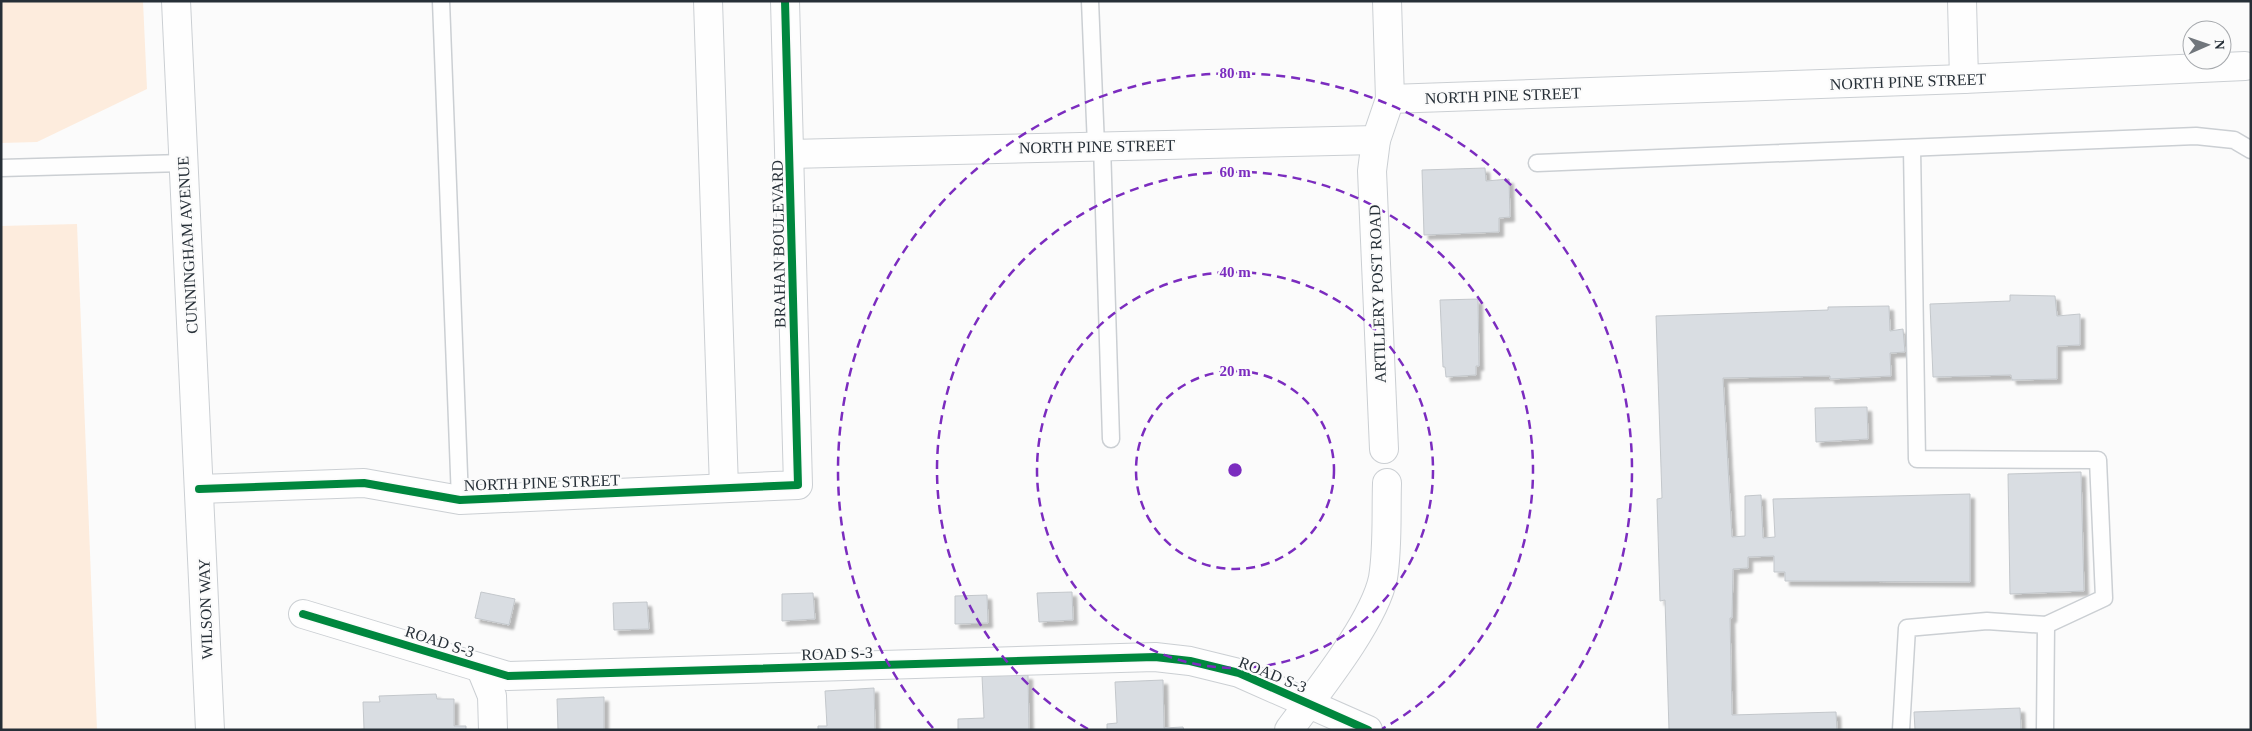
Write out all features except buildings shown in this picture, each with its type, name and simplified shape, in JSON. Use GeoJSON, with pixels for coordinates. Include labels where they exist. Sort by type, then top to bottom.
{"type":"FeatureCollection","features":[{"type":"Feature","properties":{"kind":"street","name":"CUNNINGHAM AVENUE"},"geometry":{"type":"LineString","coordinates":[[176,1],[199,489]]}},
{"type":"Feature","properties":{"kind":"street"},"geometry":{"type":"LineString","coordinates":[[708,1],[724,488]]}},
{"type":"Feature","properties":{"kind":"street","name":"BRAHAN BOULEVARD"},"geometry":{"type":"LineString","coordinates":[[785,1],[798,485]]}},
{"type":"Feature","properties":{"kind":"street"},"geometry":{"type":"LineString","coordinates":[[1376,140],[1390,99],[1387,1]]}},
{"type":"Feature","properties":{"kind":"street"},"geometry":{"type":"LineString","coordinates":[[1962,1],[1964,79]]}},
{"type":"Feature","properties":{"kind":"street","name":"NORTH PINE STREET"},"geometry":{"type":"LineString","coordinates":[[1390,99],[1964,79],[2245,66]]}},
{"type":"Feature","properties":{"kind":"street","name":"NORTH PINE STREET"},"geometry":{"type":"LineString","coordinates":[[790,154],[1376,140]]}},
{"type":"Feature","properties":{"kind":"street","name":"ARTILLERY POST ROAD"},"geometry":{"type":"LineString","coordinates":[[1376,140],[1372,171],[1384,449]]}},
{"type":"Feature","properties":{"kind":"street","name":"NORTH PINE STREET"},"geometry":{"type":"LineString","coordinates":[[199,489],[364,483],[460,500],[798,485]]}},
{"type":"Feature","properties":{"kind":"street"},"geometry":{"type":"LineString","coordinates":[[1289,730],[1356,635],[1375,603],[1382,580],[1385,558],[1387,483]]}},
{"type":"Feature","properties":{"kind":"street","name":"WILSON WAY"},"geometry":{"type":"LineString","coordinates":[[199,489],[210,730]]}},
{"type":"Feature","properties":{"kind":"street","name":"ROAD S-3"},"geometry":{"type":"LineString","coordinates":[[304,614],[508,676],[1155,657],[1190,661],[1239,673],[1368,730]]}},
{"type":"Feature","properties":{"kind":"street"},"geometry":{"type":"LineString","coordinates":[[481,669],[492,696],[493,730]]}},
{"type":"Feature","properties":{"kind":"lane"},"geometry":{"type":"LineString","coordinates":[[441,1],[460,500]]}},
{"type":"Feature","properties":{"kind":"lane"},"geometry":{"type":"LineString","coordinates":[[1090,1],[1099,146],[1111,439]]}},
{"type":"Feature","properties":{"kind":"lane"},"geometry":{"type":"LineString","coordinates":[[1537,163],[2196,136],[2234,140],[2251,150]]}},
{"type":"Feature","properties":{"kind":"lane"},"geometry":{"type":"LineString","coordinates":[[1901,730],[1907,628],[1987,621],[2046,625],[2104,598],[2098,460],[1916,459],[1912,148]]}},
{"type":"Feature","properties":{"kind":"lane"},"geometry":{"type":"LineString","coordinates":[[1,168],[183,163]]}},
{"type":"Feature","properties":{"kind":"lane"},"geometry":{"type":"LineString","coordinates":[[2045,730],[2046,625]]}},
{"type":"Feature","properties":{"kind":"shaded area"},"geometry":{"type":"Polygon","coordinates":[[[1,1],[143,1],[147,89],[37,142],[1,143],[1,1]]]}},
{"type":"Feature","properties":{"kind":"shaded area"},"geometry":{"type":"Polygon","coordinates":[[[77,224],[97,730],[1,730],[1,226],[77,224]]]}},
{"type":"Feature","properties":{"kind":"cycle path"},"geometry":{"type":"LineString","coordinates":[[199,489],[364,483],[460,500],[798,485],[785,1]]}},
{"type":"Feature","properties":{"kind":"cycle path"},"geometry":{"type":"LineString","coordinates":[[303,614],[508,676],[1155,657],[1190,661],[1239,673],[1368,730]]}}]}
